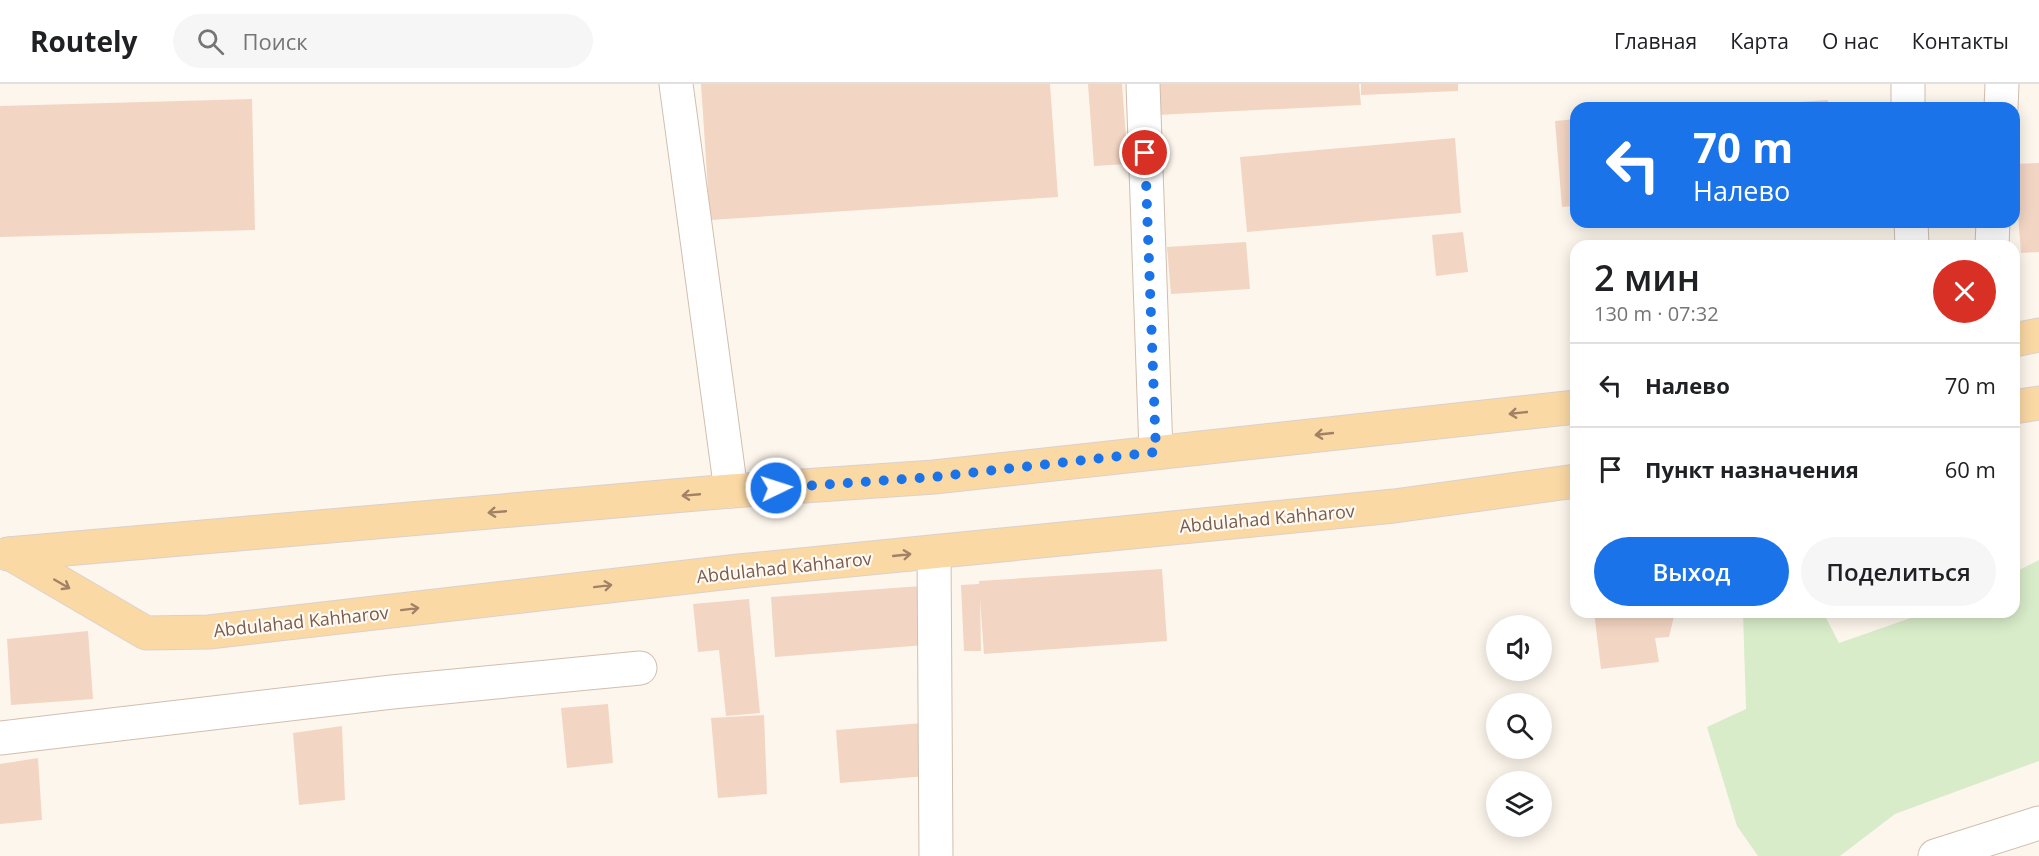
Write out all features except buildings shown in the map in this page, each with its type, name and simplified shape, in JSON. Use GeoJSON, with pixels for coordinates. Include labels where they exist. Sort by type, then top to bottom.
{"type":"FeatureCollection","features":[{"type":"Feature","properties":{"kind":"main road"},"geometry":{"type":"LineString","coordinates":[[2020,339],[2039,335]]}},
{"type":"Feature","properties":{"kind":"main road"},"geometry":{"type":"LineString","coordinates":[[2020,406],[2039,403]]}},
{"type":"Feature","properties":{"kind":"main road","name":"Abdulahad Kahharov"},"geometry":{"type":"LineString","coordinates":[[6,553],[731,491],[934,477],[1570,408]]}},
{"type":"Feature","properties":{"kind":"main road","name":"Abdulahad Kahharov"},"geometry":{"type":"LineString","coordinates":[[6,553],[146,633],[209,632],[739,571],[1394,506],[1570,483]]}},
{"type":"Feature","properties":{"kind":"street"},"geometry":{"type":"LineString","coordinates":[[676,84],[731,491]]}},
{"type":"Feature","properties":{"kind":"street"},"geometry":{"type":"LineString","coordinates":[[1143,84],[1156,452]]}},
{"type":"Feature","properties":{"kind":"street"},"geometry":{"type":"LineString","coordinates":[[1908,84],[1908,102]]}},
{"type":"Feature","properties":{"kind":"street"},"geometry":{"type":"LineString","coordinates":[[2001,102],[2002,84]]}},
{"type":"Feature","properties":{"kind":"street"},"geometry":{"type":"LineString","coordinates":[[934,552],[936,856]]}},
{"type":"Feature","properties":{"kind":"street"},"geometry":{"type":"LineString","coordinates":[[0,738],[392,692],[640,668]]}},
{"type":"Feature","properties":{"kind":"street"},"geometry":{"type":"LineString","coordinates":[[1935,856],[2039,823]]}},
{"type":"Feature","properties":{"kind":"green space"},"geometry":{"type":"Polygon","coordinates":[[[2039,560],[2039,761],[1895,814],[1840,856],[1758,856],[1737,826],[1707,727],[1746,709],[1743,618],[1826,618],[1839,643],[1911,618],[2020,618],[2020,570],[2039,560]]]}},
{"type":"Feature","properties":{"kind":"route"},"geometry":{"type":"LineString","coordinates":[[776,488],[934,477],[1156,452],[1145,153]]}}]}
